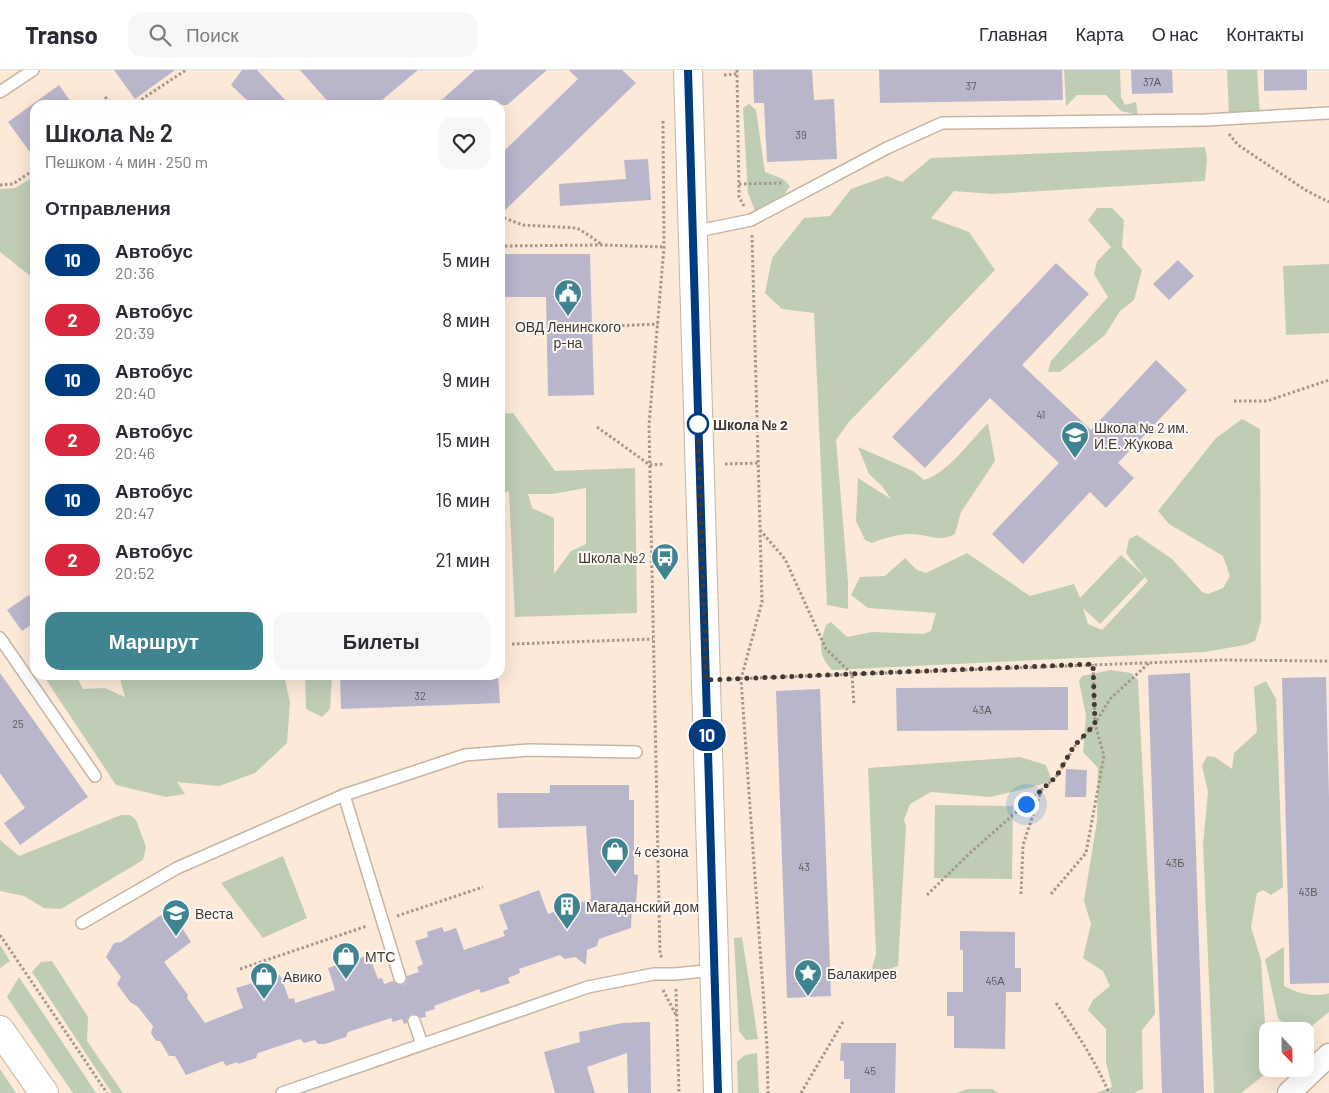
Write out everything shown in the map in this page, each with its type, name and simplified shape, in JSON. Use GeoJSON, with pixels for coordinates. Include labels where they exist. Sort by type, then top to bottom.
{"type":"FeatureCollection","features":[{"type":"Feature","properties":{"kind":"street"},"geometry":{"type":"LineString","coordinates":[[688,70],[718,1093]]}},
{"type":"Feature","properties":{"kind":"street"},"geometry":{"type":"LineString","coordinates":[[0,1030],[44,1093]]}},
{"type":"Feature","properties":{"kind":"street"},"geometry":{"type":"LineString","coordinates":[[1289,1093],[1329,1055]]}},
{"type":"Feature","properties":{"kind":"lane"},"geometry":{"type":"LineString","coordinates":[[0,92],[33,70]]}},
{"type":"Feature","properties":{"kind":"lane"},"geometry":{"type":"LineString","coordinates":[[693,232],[751,220],[887,148],[942,122],[1219,120],[1329,113]]}},
{"type":"Feature","properties":{"kind":"lane"},"geometry":{"type":"LineString","coordinates":[[0,638],[95,776]]}},
{"type":"Feature","properties":{"kind":"lane"},"geometry":{"type":"LineString","coordinates":[[82,923],[177,868],[344,795],[465,755],[528,750],[636,752]]}},
{"type":"Feature","properties":{"kind":"lane"},"geometry":{"type":"LineString","coordinates":[[344,795],[400,978]]}},
{"type":"Feature","properties":{"kind":"lane"},"geometry":{"type":"LineString","coordinates":[[282,1093],[588,987],[654,974],[714,970]]}},
{"type":"Feature","properties":{"kind":"lane"},"geometry":{"type":"LineString","coordinates":[[414,1020],[422,1044]]}},
{"type":"Feature","properties":{"kind":"path"},"geometry":{"type":"LineString","coordinates":[[140,100],[186,70]]}},
{"type":"Feature","properties":{"kind":"path"},"geometry":{"type":"LineString","coordinates":[[724,75],[737,72],[739,196],[751,220],[762,602],[741,679],[767,1047],[768,1093]]}},
{"type":"Feature","properties":{"kind":"path"},"geometry":{"type":"LineString","coordinates":[[105,96],[109,100]]}},
{"type":"Feature","properties":{"kind":"path"},"geometry":{"type":"LineString","coordinates":[[663,119],[664,247],[649,425],[660,955],[675,974],[679,1093]]}},
{"type":"Feature","properties":{"kind":"path"},"geometry":{"type":"LineString","coordinates":[[1219,120],[1238,145],[1306,191],[1329,202]]}},
{"type":"Feature","properties":{"kind":"path"},"geometry":{"type":"LineString","coordinates":[[0,185],[13,184],[30,172]]}},
{"type":"Feature","properties":{"kind":"path"},"geometry":{"type":"LineString","coordinates":[[739,184],[785,183]]}},
{"type":"Feature","properties":{"kind":"path"},"geometry":{"type":"LineString","coordinates":[[505,218],[523,225],[577,228],[601,245]]}},
{"type":"Feature","properties":{"kind":"path"},"geometry":{"type":"LineString","coordinates":[[505,246],[601,245],[664,247]]}},
{"type":"Feature","properties":{"kind":"path"},"geometry":{"type":"LineString","coordinates":[[592,327],[658,324]]}},
{"type":"Feature","properties":{"kind":"path"},"geometry":{"type":"LineString","coordinates":[[1234,401],[1267,401],[1329,380]]}},
{"type":"Feature","properties":{"kind":"path"},"geometry":{"type":"LineString","coordinates":[[597,427],[650,464],[664,464]]}},
{"type":"Feature","properties":{"kind":"path"},"geometry":{"type":"LineString","coordinates":[[725,464],[758,463]]}},
{"type":"Feature","properties":{"kind":"path"},"geometry":{"type":"LineString","coordinates":[[760,530],[785,559],[826,649],[852,674],[854,705]]}},
{"type":"Feature","properties":{"kind":"path"},"geometry":{"type":"LineString","coordinates":[[512,644],[653,639]]}},
{"type":"Feature","properties":{"kind":"path"},"geometry":{"type":"LineString","coordinates":[[706,680],[1149,662],[1221,660],[1329,661]]}},
{"type":"Feature","properties":{"kind":"path"},"geometry":{"type":"LineString","coordinates":[[927,895],[971,852],[1056,777],[1074,746],[1095,724],[1110,698],[1149,662]]}},
{"type":"Feature","properties":{"kind":"path"},"geometry":{"type":"LineString","coordinates":[[1051,894],[1086,853],[1104,756],[1095,724],[1093,664]]}},
{"type":"Feature","properties":{"kind":"path"},"geometry":{"type":"LineString","coordinates":[[1021,894],[1023,845],[1041,790]]}},
{"type":"Feature","properties":{"kind":"path"},"geometry":{"type":"LineString","coordinates":[[0,935],[106,1093]]}},
{"type":"Feature","properties":{"kind":"path"},"geometry":{"type":"LineString","coordinates":[[240,968],[268,959]]}},
{"type":"Feature","properties":{"kind":"path"},"geometry":{"type":"LineString","coordinates":[[654,974],[676,1016]]}},
{"type":"Feature","properties":{"kind":"path"},"geometry":{"type":"LineString","coordinates":[[1056,1003],[1085,1046],[1099,1070],[1109,1093]]}},
{"type":"Feature","properties":{"kind":"path"},"geometry":{"type":"LineString","coordinates":[[801,1093],[844,1020]]}},
{"type":"Feature","properties":{"kind":"green space"},"geometry":{"type":"Polygon","coordinates":[[[1064,70],[1120,70],[1121,97],[1125,105],[1136,102],[1138,115],[1121,111],[1106,95],[1077,95],[1066,106],[1064,70]]]}},
{"type":"Feature","properties":{"kind":"green space"},"geometry":{"type":"Polygon","coordinates":[[[1227,70],[1257,70],[1260,117],[1229,116],[1227,70]]]}},
{"type":"Feature","properties":{"kind":"green space"},"geometry":{"type":"Polygon","coordinates":[[[749,104],[756,110],[765,172],[783,179],[790,186],[782,198],[755,211],[748,193],[743,108],[749,104]]]}},
{"type":"Feature","properties":{"kind":"green space"},"geometry":{"type":"Polygon","coordinates":[[[1205,147],[1207,158],[1205,181],[992,194],[954,191],[931,218],[969,232],[995,270],[848,423],[836,440],[848,582],[848,609],[827,605],[814,313],[782,309],[765,293],[772,258],[804,218],[830,216],[851,189],[887,176],[902,182],[931,158],[1205,147]]]}},
{"type":"Feature","properties":{"kind":"green space"},"geometry":{"type":"Polygon","coordinates":[[[30,179],[30,276],[0,252],[0,189],[15,188],[30,179]]]}},
{"type":"Feature","properties":{"kind":"green space"},"geometry":{"type":"Polygon","coordinates":[[[1097,208],[1112,208],[1124,220],[1122,247],[1142,270],[1134,300],[1120,311],[1105,335],[1060,372],[1048,372],[1051,361],[1108,297],[1094,274],[1097,261],[1111,247],[1088,220],[1097,208]]]}},
{"type":"Feature","properties":{"kind":"green space"},"geometry":{"type":"Polygon","coordinates":[[[1329,264],[1329,333],[1286,335],[1283,266],[1329,264]]]}},
{"type":"Feature","properties":{"kind":"green space"},"geometry":{"type":"Polygon","coordinates":[[[513,413],[555,471],[635,468],[637,613],[515,617],[509,491],[505,492],[505,414],[513,413]],[[586,488],[552,494],[528,494],[532,508],[554,518],[554,574],[571,551],[586,544],[586,488]]]}},
{"type":"Feature","properties":{"kind":"green space"},"geometry":{"type":"Polygon","coordinates":[[[1242,419],[1260,429],[1261,621],[1255,641],[1245,645],[1204,652],[832,670],[824,659],[821,649],[822,638],[826,625],[831,622],[847,637],[872,632],[923,634],[931,631],[936,613],[868,608],[851,595],[860,577],[885,576],[905,558],[917,570],[926,573],[967,553],[1030,596],[1074,584],[1080,598],[1121,555],[1144,576],[1126,553],[1129,539],[1137,535],[1172,559],[1202,592],[1208,594],[1223,588],[1230,576],[1223,556],[1169,524],[1158,511],[1216,438],[1242,419]],[[1145,577],[1100,624],[1083,608],[1088,624],[1102,630],[1148,581],[1145,577]]]}},
{"type":"Feature","properties":{"kind":"green space"},"geometry":{"type":"Polygon","coordinates":[[[988,423],[995,461],[961,512],[955,534],[943,538],[917,534],[901,535],[872,543],[865,540],[856,521],[858,478],[891,499],[882,486],[869,474],[858,447],[913,471],[924,480],[942,471],[950,464],[988,423]]]}},
{"type":"Feature","properties":{"kind":"green space"},"geometry":{"type":"Polygon","coordinates":[[[1111,670],[1131,673],[1138,680],[1155,1014],[1142,1030],[1143,1089],[1134,1093],[1096,1093],[1112,1087],[1106,1062],[1106,1029],[1088,1010],[1093,1000],[1110,986],[1103,971],[1083,958],[1091,924],[1084,901],[1097,821],[1098,768],[1083,752],[1086,716],[1079,681],[1082,676],[1111,670]]]}},
{"type":"Feature","properties":{"kind":"green space"},"geometry":{"type":"Polygon","coordinates":[[[46,680],[78,680],[83,689],[105,688],[125,697],[120,680],[285,680],[290,702],[287,743],[255,773],[219,786],[177,782],[185,794],[166,797],[116,785],[46,680]]]}},
{"type":"Feature","properties":{"kind":"green space"},"geometry":{"type":"Polygon","coordinates":[[[305,680],[332,680],[330,709],[322,717],[306,709],[305,680]]]}},
{"type":"Feature","properties":{"kind":"green space"},"geometry":{"type":"Polygon","coordinates":[[[1266,681],[1276,699],[1283,887],[1271,895],[1263,890],[1257,893],[1251,927],[1261,960],[1265,1022],[1259,1022],[1260,1078],[1241,1093],[1214,1093],[1203,844],[1208,792],[1202,766],[1207,756],[1215,757],[1232,769],[1234,753],[1257,732],[1254,687],[1266,681]]]}},
{"type":"Feature","properties":{"kind":"green space"},"geometry":{"type":"Polygon","coordinates":[[[1020,757],[1046,765],[1052,781],[990,797],[931,792],[910,804],[904,820],[906,826],[898,966],[870,975],[876,954],[868,768],[1020,757]]]}},
{"type":"Feature","properties":{"kind":"green space"},"geometry":{"type":"Polygon","coordinates":[[[935,805],[1013,806],[1012,879],[934,878],[935,805]]]}},
{"type":"Feature","properties":{"kind":"green space"},"geometry":{"type":"Polygon","coordinates":[[[121,815],[130,815],[136,820],[146,847],[143,860],[61,909],[44,908],[24,896],[0,891],[0,840],[19,856],[121,815]]]}},
{"type":"Feature","properties":{"kind":"green space"},"geometry":{"type":"Polygon","coordinates":[[[283,856],[307,918],[263,938],[221,883],[283,856]]]}},
{"type":"Feature","properties":{"kind":"green space"},"geometry":{"type":"Polygon","coordinates":[[[742,937],[758,1039],[746,1040],[739,1031],[734,938],[742,937]]]}},
{"type":"Feature","properties":{"kind":"green space"},"geometry":{"type":"Polygon","coordinates":[[[0,945],[10,961],[0,968],[0,945]]]}},
{"type":"Feature","properties":{"kind":"green space"},"geometry":{"type":"Polygon","coordinates":[[[1284,947],[1284,986],[1306,994],[1318,995],[1329,993],[1329,1012],[1314,1024],[1314,1022],[1282,1022],[1278,1018],[1265,959],[1284,947]]]}},
{"type":"Feature","properties":{"kind":"green space"},"geometry":{"type":"Polygon","coordinates":[[[52,961],[88,1017],[87,1041],[123,1093],[112,1093],[32,972],[41,962],[52,961]]]}},
{"type":"Feature","properties":{"kind":"green space"},"geometry":{"type":"Polygon","coordinates":[[[19,977],[96,1093],[73,1093],[7,997],[19,977]]]}},
{"type":"Feature","properties":{"kind":"green space"},"geometry":{"type":"Polygon","coordinates":[[[757,1053],[759,1093],[738,1093],[737,1062],[745,1055],[757,1053]]]}},
{"type":"Feature","properties":{"kind":"green space"},"geometry":{"type":"Polygon","coordinates":[[[0,1069],[16,1093],[0,1093],[0,1069]]]}},
{"type":"Feature","properties":{"kind":"green space"},"geometry":{"type":"Polygon","coordinates":[[[968,1089],[992,1089],[999,1093],[956,1093],[968,1089]]]}},
{"type":"Feature","properties":{"kind":"building"},"geometry":{"type":"Polygon","coordinates":[[[114,70],[175,70],[135,99],[114,70]]]}},
{"type":"Feature","properties":{"kind":"building"},"geometry":{"type":"Polygon","coordinates":[[[242,70],[257,70],[285,100],[247,100],[231,85],[242,70]]]}},
{"type":"Feature","properties":{"kind":"building"},"geometry":{"type":"Polygon","coordinates":[[[300,70],[418,70],[382,100],[327,100],[300,70]]]}},
{"type":"Feature","properties":{"kind":"building"},"geometry":{"type":"Polygon","coordinates":[[[475,70],[547,70],[507,105],[505,105],[505,100],[442,100],[475,70]]]}},
{"type":"Feature","properties":{"kind":"building"},"geometry":{"type":"Polygon","coordinates":[[[569,70],[622,70],[636,83],[505,210],[505,150],[578,79],[569,70]]]}},
{"type":"Feature","properties":{"kind":"building"},"geometry":{"type":"Polygon","coordinates":[[[753,70],[812,70],[814,100],[834,99],[837,159],[767,162],[764,103],[754,103],[753,70]]]}},
{"type":"Feature","properties":{"kind":"building"},"geometry":{"type":"Polygon","coordinates":[[[879,70],[1062,70],[1063,100],[880,103],[879,70]]]}},
{"type":"Feature","properties":{"kind":"building"},"geometry":{"type":"Polygon","coordinates":[[[1131,70],[1172,70],[1173,93],[1132,94],[1131,70]]]}},
{"type":"Feature","properties":{"kind":"building"},"geometry":{"type":"Polygon","coordinates":[[[1264,70],[1307,70],[1307,90],[1264,91],[1264,70]]]}},
{"type":"Feature","properties":{"kind":"building"},"geometry":{"type":"Polygon","coordinates":[[[59,85],[70,100],[38,100],[59,85]]]}},
{"type":"Feature","properties":{"kind":"building"},"geometry":{"type":"Polygon","coordinates":[[[30,106],[30,152],[8,122],[30,106]]]}},
{"type":"Feature","properties":{"kind":"building"},"geometry":{"type":"Polygon","coordinates":[[[648,159],[651,200],[560,206],[559,184],[626,179],[624,160],[648,159]]]}},
{"type":"Feature","properties":{"kind":"building"},"geometry":{"type":"Polygon","coordinates":[[[505,254],[590,254],[594,395],[548,396],[546,297],[505,297],[505,254]]]}},
{"type":"Feature","properties":{"kind":"building"},"geometry":{"type":"Polygon","coordinates":[[[1178,260],[1194,276],[1169,300],[1153,284],[1178,260]]]}},
{"type":"Feature","properties":{"kind":"building"},"geometry":{"type":"Polygon","coordinates":[[[1056,263],[1089,294],[1022,365],[1091,430],[1156,360],[1187,390],[1118,463],[1134,478],[1106,508],[1090,492],[1023,564],[992,534],[1059,463],[990,398],[925,468],[892,437],[1056,263]]]}},
{"type":"Feature","properties":{"kind":"building"},"geometry":{"type":"Polygon","coordinates":[[[29,595],[30,625],[22,631],[7,610],[29,595]]]}},
{"type":"Feature","properties":{"kind":"building"},"geometry":{"type":"Polygon","coordinates":[[[0,673],[88,797],[20,845],[4,823],[25,808],[0,773],[0,673]]]}},
{"type":"Feature","properties":{"kind":"building"},"geometry":{"type":"Polygon","coordinates":[[[1190,673],[1204,1093],[1162,1093],[1148,675],[1190,673]]]}},
{"type":"Feature","properties":{"kind":"building"},"geometry":{"type":"Polygon","coordinates":[[[1326,677],[1329,799],[1329,983],[1290,984],[1282,678],[1326,677]]]}},
{"type":"Feature","properties":{"kind":"building"},"geometry":{"type":"Polygon","coordinates":[[[340,680],[498,680],[500,703],[341,709],[340,680]]]}},
{"type":"Feature","properties":{"kind":"building"},"geometry":{"type":"Polygon","coordinates":[[[1068,687],[1068,730],[897,731],[896,688],[1068,687]]]}},
{"type":"Feature","properties":{"kind":"building"},"geometry":{"type":"Polygon","coordinates":[[[820,689],[831,996],[787,998],[776,691],[820,689]]]}},
{"type":"Feature","properties":{"kind":"building"},"geometry":{"type":"Polygon","coordinates":[[[1066,769],[1087,770],[1086,797],[1065,797],[1066,769]]]}},
{"type":"Feature","properties":{"kind":"building","name":"Магаданский дом"},"geometry":{"type":"Polygon","coordinates":[[[550,785],[629,785],[629,800],[634,800],[634,874],[638,875],[636,904],[632,906],[631,928],[599,939],[597,946],[587,950],[586,965],[575,957],[565,959],[560,955],[519,969],[520,973],[508,978],[510,983],[481,993],[479,989],[434,1006],[435,1009],[425,1012],[426,1017],[421,1018],[416,1014],[411,1014],[407,1019],[407,1023],[404,1024],[402,1019],[393,1022],[391,1018],[348,1032],[346,1037],[325,1044],[318,1044],[315,1040],[304,1043],[300,1039],[258,1053],[256,1058],[238,1064],[237,1062],[226,1066],[223,1061],[186,1075],[175,1056],[169,1056],[160,1041],[156,1041],[151,1033],[153,1026],[138,1007],[130,1002],[117,984],[121,977],[106,957],[114,943],[121,942],[170,909],[191,942],[164,962],[188,995],[187,998],[205,1023],[243,1008],[236,988],[280,975],[289,999],[294,998],[295,1003],[335,990],[328,968],[340,964],[339,961],[355,956],[357,959],[369,955],[378,979],[382,978],[384,984],[393,981],[398,985],[403,985],[407,980],[407,976],[419,972],[417,967],[423,964],[415,941],[428,937],[427,932],[442,927],[444,932],[456,928],[464,950],[505,936],[503,931],[508,929],[499,905],[539,890],[548,914],[591,899],[586,826],[498,828],[497,793],[550,793],[550,785]]]}},
{"type":"Feature","properties":{"kind":"building"},"geometry":{"type":"Polygon","coordinates":[[[960,931],[1015,932],[1015,968],[1021,968],[1021,992],[1006,992],[1005,1049],[954,1048],[954,1016],[947,1016],[947,992],[963,992],[963,950],[960,950],[960,931]]]}},
{"type":"Feature","properties":{"kind":"building"},"geometry":{"type":"Polygon","coordinates":[[[650,1022],[651,1093],[628,1093],[627,1053],[587,1067],[595,1093],[555,1093],[544,1052],[580,1042],[579,1032],[622,1023],[650,1022]]]}},
{"type":"Feature","properties":{"kind":"building"},"geometry":{"type":"Polygon","coordinates":[[[841,1043],[896,1043],[895,1093],[850,1093],[850,1079],[844,1079],[844,1061],[840,1061],[841,1043]]]}},
{"type":"Feature","properties":{"kind":"bus line","name":"10"},"geometry":{"type":"LineString","coordinates":[[688,70],[718,1093]]}},
{"type":"Feature","properties":{"kind":"place","name":"ОВД Ленинского р-на"},"geometry":{"type":"Point","coordinates":[568,317]}},
{"type":"Feature","properties":{"kind":"place","name":"Школа № 2"},"geometry":{"type":"Point","coordinates":[698,424]}},
{"type":"Feature","properties":{"kind":"place","name":"Школа № 2 им. И.Е. Жукова"},"geometry":{"type":"Point","coordinates":[1075,459]}},
{"type":"Feature","properties":{"kind":"place","name":"Школа №2"},"geometry":{"type":"Point","coordinates":[665,581]}},
{"type":"Feature","properties":{"kind":"place","name":"4 сезона"},"geometry":{"type":"Point","coordinates":[615,875]}},
{"type":"Feature","properties":{"kind":"place","name":"Магаданский дом"},"geometry":{"type":"Point","coordinates":[567,930]}},
{"type":"Feature","properties":{"kind":"place","name":"Веста"},"geometry":{"type":"Point","coordinates":[176,937]}},
{"type":"Feature","properties":{"kind":"place","name":"МТС"},"geometry":{"type":"Point","coordinates":[346,980]}},
{"type":"Feature","properties":{"kind":"place","name":"Балакирев"},"geometry":{"type":"Point","coordinates":[808,997]}},
{"type":"Feature","properties":{"kind":"place","name":"Авико"},"geometry":{"type":"Point","coordinates":[264,1000]}},
{"type":"Feature","properties":{"kind":"route"},"geometry":{"type":"LineString","coordinates":[[698,424],[706,680],[1093,664],[1095,724],[1074,746],[1056,777],[1026,804]]}}]}
